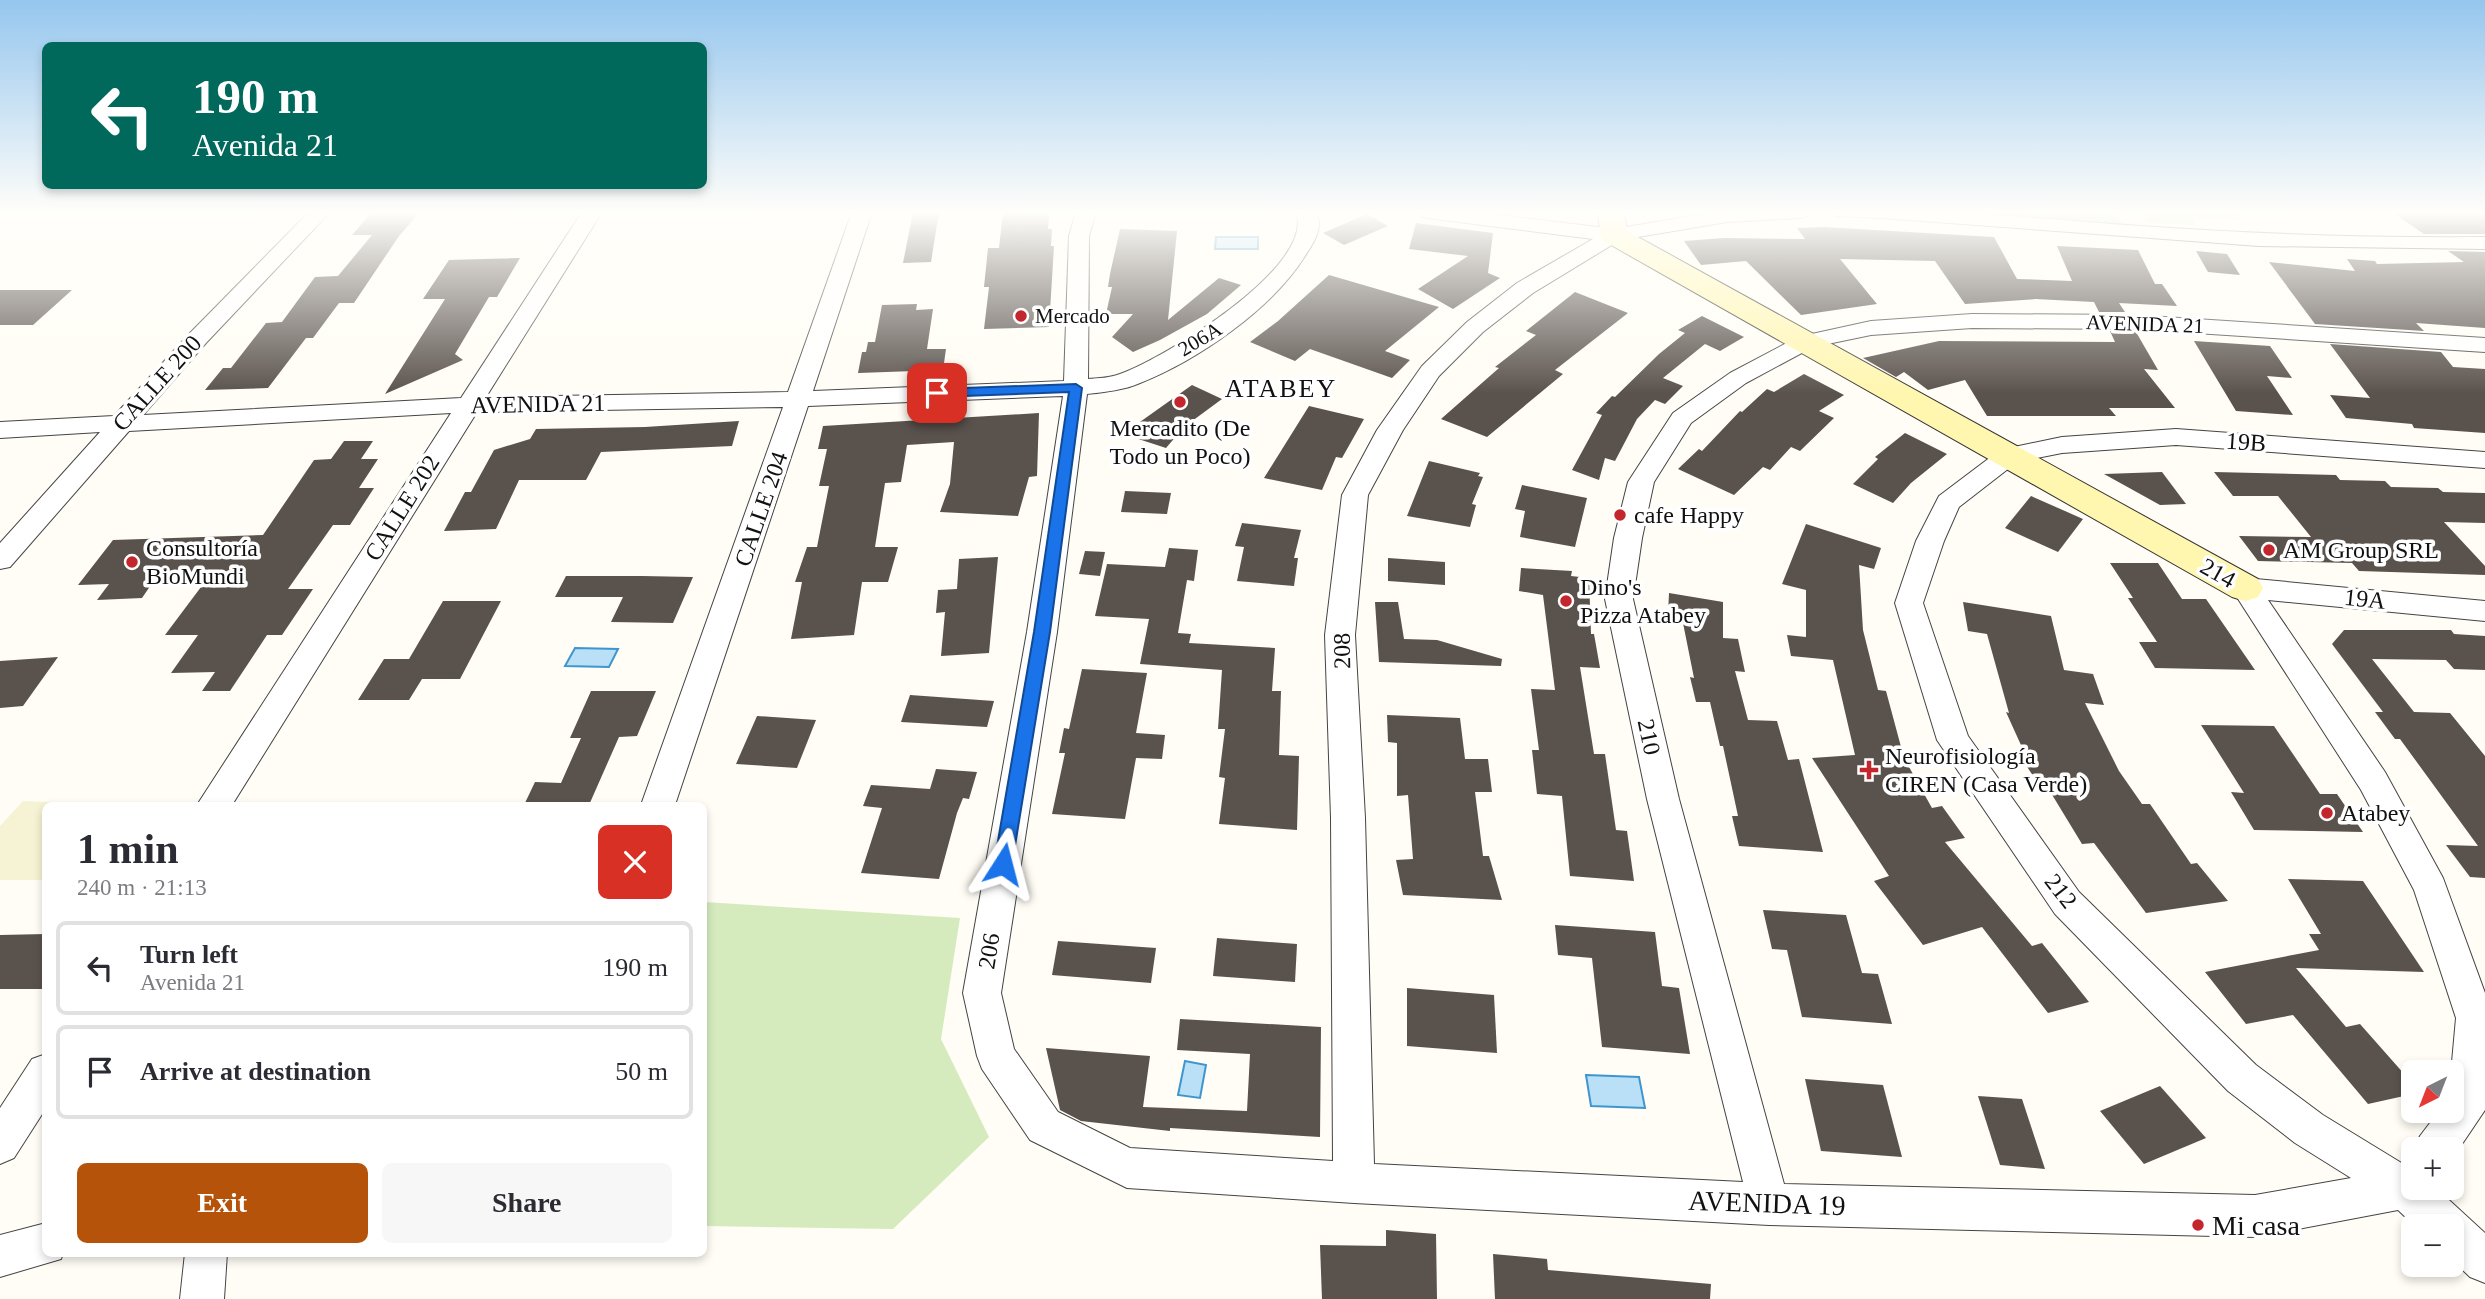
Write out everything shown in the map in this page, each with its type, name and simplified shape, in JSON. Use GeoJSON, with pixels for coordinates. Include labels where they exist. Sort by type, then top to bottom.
{"type":"FeatureCollection","features":[{"type":"Feature","properties":{"kind":"street","name":"CALLE 200"},"geometry":{"type":"LineString","coordinates":[[0,560],[119,423],[262,273]]}},
{"type":"Feature","properties":{"kind":"street","name":"CALLE 202"},"geometry":{"type":"LineString","coordinates":[[217,802],[553,273]]}},
{"type":"Feature","properties":{"kind":"street","name":"CALLE 204"},"geometry":{"type":"LineString","coordinates":[[659,802],[841,273]]}},
{"type":"Feature","properties":{"kind":"street","name":"206"},"geometry":{"type":"LineString","coordinates":[[1078,273],[1076,388],[1042,632],[982,993],[996,1056],[1044,1126],[1127,1168]]}},
{"type":"Feature","properties":{"kind":"street","name":"206A"},"geometry":{"type":"LineString","coordinates":[[1076,388],[1113,384],[1132,377],[1228,323],[1269,290],[1284,273]]}},
{"type":"Feature","properties":{"kind":"street","name":"208"},"geometry":{"type":"LineString","coordinates":[[1354,1183],[1348,818],[1340,635],[1355,495],[1390,430],[1430,371],[1475,327],[1525,288],[1551,273]]}},
{"type":"Feature","properties":{"kind":"street","name":"214"},"geometry":{"type":"LineString","coordinates":[[1699,273],[1806,342],[2245,588],[2373,781],[2431,888],[2475,1018],[2467,1107],[2444,1137]]}},
{"type":"Feature","properties":{"kind":"street","name":"AVENIDA 21"},"geometry":{"type":"LineString","coordinates":[[1806,342],[1871,328],[2013,321],[2134,322],[2485,345]]}},
{"type":"Feature","properties":{"kind":"street","name":"210"},"geometry":{"type":"LineString","coordinates":[[1769,1204],[1663,799],[1619,599],[1628,538],[1641,482],[1682,418],[1738,377],[1806,342]]}},
{"type":"Feature","properties":{"kind":"street","name":"AVENIDA 21"},"geometry":{"type":"LineString","coordinates":[[0,430],[467,405],[798,399],[1076,388]]}},
{"type":"Feature","properties":{"kind":"street","name":"19B"},"geometry":{"type":"LineString","coordinates":[[2009,456],[2062,444],[2176,437],[2485,460]]}},
{"type":"Feature","properties":{"kind":"street","name":"212"},"geometry":{"type":"LineString","coordinates":[[2009,456],[1948,502],[1930,541],[1909,603],[1953,740],[2067,903],[2242,1078],[2309,1129],[2401,1178]]}},
{"type":"Feature","properties":{"kind":"street","name":"19A"},"geometry":{"type":"LineString","coordinates":[[2245,588],[2485,611]]}},
{"type":"Feature","properties":{"kind":"street"},"geometry":{"type":"LineString","coordinates":[[0,1144],[42,1078]]}},
{"type":"Feature","properties":{"kind":"street","name":"AVENIDA 19"},"geometry":{"type":"LineString","coordinates":[[1127,1168],[1354,1183],[1769,1204],[2255,1216],[2401,1184]]}},
{"type":"Feature","properties":{"kind":"street","name":"212"},"geometry":{"type":"LineString","coordinates":[[2424,1200],[2436,1214]]}},
{"type":"Feature","properties":{"kind":"street"},"geometry":{"type":"LineString","coordinates":[[2464,1242],[2485,1262]]}},
{"type":"Feature","properties":{"kind":"street"},"geometry":{"type":"LineString","coordinates":[[0,1256],[42,1245]]}},
{"type":"Feature","properties":{"kind":"street"},"geometry":{"type":"LineString","coordinates":[[202,1299],[206,1257]]}},
{"type":"Feature","properties":{"kind":"shaded area"},"geometry":{"type":"Polygon","coordinates":[[[23,801],[48,802],[42,802],[42,880],[0,880],[0,826],[23,801]]]}},
{"type":"Feature","properties":{"kind":"green space"},"geometry":{"type":"Polygon","coordinates":[[[707,902],[960,918],[941,1039],[989,1137],[893,1229],[707,1226],[707,902]]]}},
{"type":"Feature","properties":{"kind":"water"},"geometry":{"type":"Polygon","coordinates":[[[575,648],[618,649],[609,667],[565,666],[575,648]]]}},
{"type":"Feature","properties":{"kind":"water"},"geometry":{"type":"Polygon","coordinates":[[[1185,1061],[1206,1065],[1200,1098],[1178,1095],[1185,1061]]]}},
{"type":"Feature","properties":{"kind":"water"},"geometry":{"type":"Polygon","coordinates":[[[1586,1075],[1639,1077],[1645,1108],[1591,1106],[1586,1075]]]}},
{"type":"Feature","properties":{"kind":"building"},"geometry":{"type":"Polygon","coordinates":[[[341,273],[374,273],[354,303],[339,303],[313,338],[306,338],[268,388],[205,390],[223,368],[231,368],[266,323],[282,322],[315,277],[338,276],[341,273]]]}},
{"type":"Feature","properties":{"kind":"building"},"geometry":{"type":"Polygon","coordinates":[[[441,273],[511,273],[497,297],[489,297],[455,354],[463,360],[385,394],[445,299],[423,299],[441,273]]]}},
{"type":"Feature","properties":{"kind":"building"},"geometry":{"type":"Polygon","coordinates":[[[985,273],[1052,273],[1049,327],[984,329],[989,287],[984,287],[985,273]]]}},
{"type":"Feature","properties":{"kind":"building"},"geometry":{"type":"Polygon","coordinates":[[[1173,273],[1168,320],[1219,278],[1241,285],[1207,314],[1133,352],[1112,337],[1133,314],[1106,314],[1112,287],[1108,287],[1110,274],[1173,273]]]}},
{"type":"Feature","properties":{"kind":"building"},"geometry":{"type":"Polygon","coordinates":[[[1443,273],[1488,273],[1500,278],[1453,309],[1418,289],[1443,273]]]}},
{"type":"Feature","properties":{"kind":"building"},"geometry":{"type":"Polygon","coordinates":[[[1758,273],[1851,273],[1877,304],[1801,315],[1758,273]]]}},
{"type":"Feature","properties":{"kind":"building"},"geometry":{"type":"Polygon","coordinates":[[[1943,273],[2014,273],[2017,279],[2072,281],[2068,273],[2149,273],[2155,284],[2162,284],[2177,306],[2119,303],[2125,312],[2099,312],[2094,302],[2036,299],[1965,304],[1943,273]]]}},
{"type":"Feature","properties":{"kind":"building"},"geometry":{"type":"Polygon","coordinates":[[[2277,273],[2485,273],[2485,328],[2416,323],[2424,331],[2315,324],[2277,273]]]}},
{"type":"Feature","properties":{"kind":"building"},"geometry":{"type":"Polygon","coordinates":[[[1329,275],[1439,307],[1385,351],[1410,360],[1392,378],[1310,349],[1295,361],[1250,342],[1329,275]]]}},
{"type":"Feature","properties":{"kind":"building"},"geometry":{"type":"Polygon","coordinates":[[[0,290],[72,290],[33,325],[0,325],[0,290]]]}},
{"type":"Feature","properties":{"kind":"building"},"geometry":{"type":"Polygon","coordinates":[[[1575,292],[1628,313],[1555,370],[1563,374],[1487,437],[1441,419],[1499,368],[1495,367],[1536,335],[1526,331],[1575,292]]]}},
{"type":"Feature","properties":{"kind":"building"},"geometry":{"type":"Polygon","coordinates":[[[917,304],[916,310],[933,309],[927,349],[946,349],[943,370],[858,373],[862,352],[866,352],[868,342],[875,342],[882,305],[917,304]]]}},
{"type":"Feature","properties":{"kind":"building"},"geometry":{"type":"Polygon","coordinates":[[[1702,316],[1744,337],[1720,351],[1705,344],[1663,378],[1683,386],[1665,404],[1655,400],[1637,419],[1615,461],[1605,458],[1599,480],[1572,470],[1602,415],[1596,413],[1685,333],[1678,330],[1702,316]]]}},
{"type":"Feature","properties":{"kind":"building"},"geometry":{"type":"Polygon","coordinates":[[[2110,331],[2136,332],[2158,370],[2144,369],[2175,408],[2109,408],[2116,416],[1987,416],[1965,380],[1928,390],[1904,372],[1896,377],[1863,358],[1939,341],[2115,342],[2110,331]]]}},
{"type":"Feature","properties":{"kind":"building"},"geometry":{"type":"Polygon","coordinates":[[[2194,341],[2270,346],[2292,378],[2267,376],[2293,415],[2236,411],[2194,341]]]}},
{"type":"Feature","properties":{"kind":"building"},"geometry":{"type":"Polygon","coordinates":[[[2330,344],[2441,352],[2453,367],[2485,369],[2485,433],[2414,428],[2412,424],[2346,418],[2330,395],[2370,398],[2330,344]]]}},
{"type":"Feature","properties":{"kind":"building"},"geometry":{"type":"Polygon","coordinates":[[[1804,374],[1844,395],[1819,411],[1834,418],[1800,451],[1791,447],[1770,470],[1763,467],[1734,495],[1678,469],[1699,449],[1702,451],[1740,411],[1767,389],[1774,392],[1804,374]]]}},
{"type":"Feature","properties":{"kind":"building"},"geometry":{"type":"Polygon","coordinates":[[[1192,385],[1222,399],[1184,427],[1166,448],[1123,434],[1192,385]]]}},
{"type":"Feature","properties":{"kind":"building"},"geometry":{"type":"Polygon","coordinates":[[[1309,406],[1364,419],[1342,458],[1336,457],[1322,490],[1264,478],[1309,406]]]}},
{"type":"Feature","properties":{"kind":"building"},"geometry":{"type":"Polygon","coordinates":[[[1039,413],[1037,476],[1029,477],[1018,516],[940,512],[950,484],[954,442],[907,445],[901,482],[885,483],[875,547],[898,547],[888,582],[862,582],[854,635],[791,639],[802,582],[795,582],[807,547],[817,547],[829,486],[819,486],[827,449],[818,449],[823,426],[1039,413]]]}},
{"type":"Feature","properties":{"kind":"building"},"geometry":{"type":"Polygon","coordinates":[[[739,421],[732,446],[601,452],[586,480],[519,480],[496,529],[444,531],[465,492],[471,492],[494,450],[530,439],[536,429],[645,427],[739,421]]]}},
{"type":"Feature","properties":{"kind":"building"},"geometry":{"type":"Polygon","coordinates":[[[1905,433],[1947,454],[1911,483],[1893,503],[1853,484],[1878,459],[1875,457],[1905,433]]]}},
{"type":"Feature","properties":{"kind":"building"},"geometry":{"type":"Polygon","coordinates":[[[344,441],[373,441],[361,459],[378,459],[359,488],[374,488],[350,525],[333,525],[288,589],[313,589],[282,635],[267,635],[230,691],[202,691],[215,672],[171,673],[198,635],[165,635],[207,579],[155,579],[142,598],[97,600],[109,584],[78,585],[113,540],[263,535],[314,460],[331,459],[344,441]]]}},
{"type":"Feature","properties":{"kind":"building"},"geometry":{"type":"Polygon","coordinates":[[[1429,461],[1480,473],[1478,476],[1483,477],[1472,504],[1476,505],[1470,527],[1407,516],[1429,461]]]}},
{"type":"Feature","properties":{"kind":"building"},"geometry":{"type":"Polygon","coordinates":[[[2162,472],[2186,504],[2160,505],[2104,474],[2162,472]]]}},
{"type":"Feature","properties":{"kind":"building"},"geometry":{"type":"Polygon","coordinates":[[[2214,472],[2336,475],[2340,480],[2385,481],[2391,487],[2485,493],[2485,523],[2444,522],[2485,566],[2485,575],[2359,571],[2352,563],[2258,561],[2239,536],[2311,537],[2278,496],[2233,496],[2214,472]]]}},
{"type":"Feature","properties":{"kind":"building"},"geometry":{"type":"Polygon","coordinates":[[[1522,485],[1587,498],[1575,547],[1520,537],[1525,511],[1515,509],[1522,485]]]}},
{"type":"Feature","properties":{"kind":"building"},"geometry":{"type":"Polygon","coordinates":[[[1125,491],[1171,493],[1167,514],[1121,512],[1125,491]]]}},
{"type":"Feature","properties":{"kind":"building"},"geometry":{"type":"Polygon","coordinates":[[[2031,496],[2083,519],[2058,552],[2005,528],[2031,496]]]}},
{"type":"Feature","properties":{"kind":"building"},"geometry":{"type":"Polygon","coordinates":[[[1242,523],[1301,530],[1294,558],[1298,558],[1294,586],[1237,581],[1244,547],[1235,546],[1242,523]]]}},
{"type":"Feature","properties":{"kind":"building"},"geometry":{"type":"Polygon","coordinates":[[[1806,524],[1881,548],[1874,569],[1859,565],[1863,630],[1878,690],[1886,691],[1904,758],[1932,808],[1942,806],[1965,838],[1945,842],[2032,946],[2042,943],[2089,1002],[2048,1013],[1982,927],[1923,945],[1874,881],[1889,876],[1812,758],[1855,755],[1833,660],[1791,656],[1787,635],[1806,637],[1806,590],[1782,584],[1806,524]]]}},
{"type":"Feature","properties":{"kind":"building"},"geometry":{"type":"Polygon","coordinates":[[[1169,548],[1198,550],[1194,581],[1187,580],[1178,633],[1191,634],[1189,643],[1275,648],[1272,691],[1281,691],[1279,755],[1299,756],[1297,830],[1219,824],[1225,778],[1219,777],[1225,729],[1218,729],[1222,670],[1140,664],[1149,619],[1095,616],[1107,564],[1165,567],[1169,548]]]}},
{"type":"Feature","properties":{"kind":"building"},"geometry":{"type":"Polygon","coordinates":[[[1085,551],[1105,552],[1100,576],[1079,574],[1085,551]]]}},
{"type":"Feature","properties":{"kind":"building"},"geometry":{"type":"Polygon","coordinates":[[[998,557],[989,653],[941,656],[945,612],[936,613],[938,590],[957,589],[959,559],[998,557]]]}},
{"type":"Feature","properties":{"kind":"building"},"geometry":{"type":"Polygon","coordinates":[[[1388,558],[1445,562],[1445,585],[1388,581],[1388,558]]]}},
{"type":"Feature","properties":{"kind":"building"},"geometry":{"type":"Polygon","coordinates":[[[2110,563],[2158,563],[2182,599],[2206,599],[2255,670],[2155,668],[2139,642],[2157,642],[2128,598],[2133,598],[2110,563]]]}},
{"type":"Feature","properties":{"kind":"building"},"geometry":{"type":"Polygon","coordinates":[[[1521,568],[1572,571],[1571,576],[1589,578],[1591,634],[1594,634],[1600,668],[1580,667],[1594,754],[1605,754],[1616,830],[1627,831],[1634,881],[1570,876],[1562,796],[1537,794],[1532,750],[1539,750],[1531,689],[1555,690],[1543,595],[1519,591],[1521,568]]]}},
{"type":"Feature","properties":{"kind":"building"},"geometry":{"type":"Polygon","coordinates":[[[566,576],[693,577],[673,623],[611,622],[623,597],[555,597],[566,576]]]}},
{"type":"Feature","properties":{"kind":"building"},"geometry":{"type":"Polygon","coordinates":[[[1669,593],[1723,602],[1723,638],[1738,639],[1745,672],[1735,671],[1748,720],[1777,721],[1788,760],[1799,759],[1823,852],[1739,846],[1732,816],[1738,816],[1723,746],[1720,746],[1710,702],[1696,702],[1682,618],[1668,615],[1669,593]]]}},
{"type":"Feature","properties":{"kind":"building"},"geometry":{"type":"Polygon","coordinates":[[[443,601],[501,601],[460,679],[422,679],[409,700],[358,700],[384,659],[409,659],[443,601]]]}},
{"type":"Feature","properties":{"kind":"building"},"geometry":{"type":"Polygon","coordinates":[[[1375,602],[1398,602],[1404,639],[1437,640],[1502,659],[1501,666],[1379,662],[1375,602]]]}},
{"type":"Feature","properties":{"kind":"building"},"geometry":{"type":"Polygon","coordinates":[[[1963,602],[2051,616],[2064,670],[2093,674],[2104,705],[2085,703],[2119,771],[2142,804],[2150,804],[2191,864],[2197,863],[2228,901],[2146,913],[2094,843],[2082,844],[2051,793],[2044,793],[2026,765],[2030,765],[2006,712],[2009,713],[1987,634],[1968,631],[1963,602]]]}},
{"type":"Feature","properties":{"kind":"building"},"geometry":{"type":"Polygon","coordinates":[[[2344,630],[2451,630],[2454,634],[2485,636],[2485,670],[2454,669],[2446,660],[2372,659],[2414,712],[2450,713],[2485,756],[2485,878],[2470,877],[2446,845],[2478,846],[2400,739],[2395,739],[2375,712],[2383,712],[2332,644],[2344,630]]]}},
{"type":"Feature","properties":{"kind":"building"},"geometry":{"type":"Polygon","coordinates":[[[58,657],[23,706],[0,708],[0,661],[58,657]]]}},
{"type":"Feature","properties":{"kind":"building"},"geometry":{"type":"Polygon","coordinates":[[[1082,669],[1147,673],[1136,733],[1165,735],[1162,759],[1136,758],[1125,819],[1052,814],[1065,753],[1059,753],[1064,728],[1069,729],[1082,669]]]}},
{"type":"Feature","properties":{"kind":"building"},"geometry":{"type":"Polygon","coordinates":[[[591,691],[656,691],[637,736],[619,737],[590,802],[525,802],[535,782],[561,783],[581,738],[570,738],[591,691]]]}},
{"type":"Feature","properties":{"kind":"building"},"geometry":{"type":"Polygon","coordinates":[[[910,695],[994,701],[987,727],[901,722],[910,695]]]}},
{"type":"Feature","properties":{"kind":"building"},"geometry":{"type":"Polygon","coordinates":[[[1387,715],[1460,718],[1465,759],[1488,759],[1492,792],[1475,792],[1483,856],[1489,856],[1502,900],[1403,895],[1396,860],[1413,859],[1408,795],[1397,796],[1397,743],[1388,742],[1387,715]]]}},
{"type":"Feature","properties":{"kind":"building"},"geometry":{"type":"Polygon","coordinates":[[[757,716],[816,720],[797,768],[736,764],[757,716]]]}},
{"type":"Feature","properties":{"kind":"building"},"geometry":{"type":"Polygon","coordinates":[[[2201,725],[2274,726],[2320,794],[2337,794],[2363,832],[2254,830],[2231,792],[2244,793],[2201,725]]]}},
{"type":"Feature","properties":{"kind":"building"},"geometry":{"type":"Polygon","coordinates":[[[936,769],[977,772],[969,799],[963,798],[957,813],[939,879],[861,873],[882,808],[863,806],[871,785],[930,789],[936,769]]]}},
{"type":"Feature","properties":{"kind":"building"},"geometry":{"type":"Polygon","coordinates":[[[2288,879],[2363,881],[2424,972],[2296,968],[2346,1027],[2360,1024],[2401,1070],[2401,1097],[2368,1104],[2293,1015],[2246,1024],[2205,972],[2319,950],[2309,934],[2321,934],[2288,879]]]}},
{"type":"Feature","properties":{"kind":"building"},"geometry":{"type":"Polygon","coordinates":[[[1763,910],[1846,915],[1862,973],[1878,974],[1892,1024],[1802,1017],[1787,950],[1772,949],[1763,910]]]}},
{"type":"Feature","properties":{"kind":"building"},"geometry":{"type":"Polygon","coordinates":[[[1555,925],[1655,932],[1662,986],[1679,988],[1690,1054],[1602,1047],[1592,958],[1558,955],[1555,925]]]}},
{"type":"Feature","properties":{"kind":"building"},"geometry":{"type":"Polygon","coordinates":[[[42,934],[42,989],[0,989],[0,935],[42,934]]]}},
{"type":"Feature","properties":{"kind":"building"},"geometry":{"type":"Polygon","coordinates":[[[1217,938],[1297,944],[1295,982],[1213,976],[1217,938]]]}},
{"type":"Feature","properties":{"kind":"building"},"geometry":{"type":"Polygon","coordinates":[[[1058,941],[1156,948],[1151,983],[1052,975],[1058,941]]]}},
{"type":"Feature","properties":{"kind":"building"},"geometry":{"type":"Polygon","coordinates":[[[1407,988],[1494,995],[1497,1053],[1407,1046],[1407,988]]]}},
{"type":"Feature","properties":{"kind":"building"},"geometry":{"type":"Polygon","coordinates":[[[1180,1019],[1321,1027],[1320,1137],[1170,1128],[1170,1131],[1081,1121],[1060,1110],[1046,1048],[1150,1056],[1143,1107],[1247,1111],[1250,1054],[1177,1050],[1180,1019]]]}},
{"type":"Feature","properties":{"kind":"building"},"geometry":{"type":"Polygon","coordinates":[[[1805,1079],[1883,1085],[1902,1157],[1821,1151],[1805,1079]]]}},
{"type":"Feature","properties":{"kind":"building"},"geometry":{"type":"Polygon","coordinates":[[[2160,1086],[2206,1138],[2144,1164],[2100,1111],[2160,1086]]]}},
{"type":"Feature","properties":{"kind":"building"},"geometry":{"type":"Polygon","coordinates":[[[1978,1096],[2022,1099],[2045,1169],[2000,1165],[1978,1096]]]}},
{"type":"Feature","properties":{"kind":"building"},"geometry":{"type":"Polygon","coordinates":[[[1386,1230],[1436,1234],[1437,1299],[1322,1299],[1320,1245],[1386,1246],[1386,1230]]]}},
{"type":"Feature","properties":{"kind":"building"},"geometry":{"type":"Polygon","coordinates":[[[1493,1254],[1547,1259],[1548,1270],[1711,1284],[1710,1299],[1495,1299],[1493,1254]]]}},
{"type":"Feature","properties":{"kind":"place","name":"Mercado"},"geometry":{"type":"Point","coordinates":[1021,316]}},
{"type":"Feature","properties":{"kind":"place","name":"Mercadito (De Todo un Poco)"},"geometry":{"type":"Point","coordinates":[1180,402]}},
{"type":"Feature","properties":{"kind":"place","name":"cafe Happy"},"geometry":{"type":"Point","coordinates":[1620,515]}},
{"type":"Feature","properties":{"kind":"place","name":"AM Group SRL"},"geometry":{"type":"Point","coordinates":[2269,550]}},
{"type":"Feature","properties":{"kind":"place","name":"Consultoría BioMundi"},"geometry":{"type":"Point","coordinates":[132,562]}},
{"type":"Feature","properties":{"kind":"place","name":"Dino's Pizza Atabey"},"geometry":{"type":"Point","coordinates":[1566,601]}},
{"type":"Feature","properties":{"kind":"place","name":"Neurofisiología CIREN (Casa Verde)"},"geometry":{"type":"Point","coordinates":[1869,770]}},
{"type":"Feature","properties":{"kind":"place","name":"Atabey"},"geometry":{"type":"Point","coordinates":[2327,813]}},
{"type":"Feature","properties":{"kind":"place","name":"Mi casa"},"geometry":{"type":"Point","coordinates":[2198,1225]}},
{"type":"Feature","properties":{"kind":"district","name":"ATABEY"},"geometry":{"type":"Point","coordinates":[1281,388]}},
{"type":"Feature","properties":{"kind":"route"},"geometry":{"type":"LineString","coordinates":[[937,393],[1076,388],[1042,632],[1003,864]]}}]}
